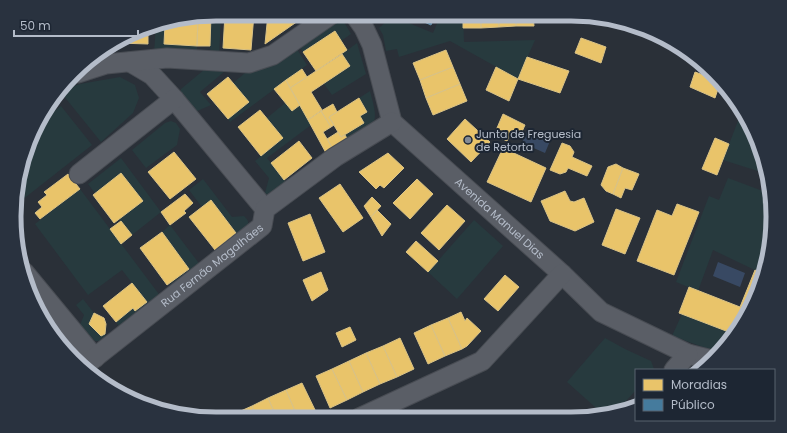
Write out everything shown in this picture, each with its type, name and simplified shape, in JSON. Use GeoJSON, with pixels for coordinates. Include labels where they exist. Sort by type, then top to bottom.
{"type":"FeatureCollection","features":[{"type":"Feature","properties":{"kind":"street"},"geometry":{"type":"LineString","coordinates":[[89,69],[106,64],[167,58],[249,63],[273,54],[322,21]]}},
{"type":"Feature","properties":{"kind":"street"},"geometry":{"type":"LineString","coordinates":[[359,21],[372,44],[392,122]]}},
{"type":"Feature","properties":{"kind":"street"},"geometry":{"type":"LineString","coordinates":[[130,62],[152,75],[174,99],[265,209]]}},
{"type":"Feature","properties":{"kind":"street"},"geometry":{"type":"LineString","coordinates":[[79,174],[174,99]]}},
{"type":"Feature","properties":{"kind":"street","name":"Rua Fernão Magalhães"},"geometry":{"type":"LineString","coordinates":[[90,362],[262,226],[265,209],[335,157],[392,122]]}},
{"type":"Feature","properties":{"kind":"street","name":"Avenida Manuel Dias"},"geometry":{"type":"LineString","coordinates":[[392,122],[562,274],[601,312],[688,354],[705,358]]}},
{"type":"Feature","properties":{"kind":"street"},"geometry":{"type":"LineString","coordinates":[[372,412],[482,361],[562,274]]}},
{"type":"Feature","properties":{"kind":"street"},"geometry":{"type":"LineString","coordinates":[[33,285],[90,362]]}},
{"type":"Feature","properties":{"kind":"street"},"geometry":{"type":"LineString","coordinates":[[675,369],[688,354]]}},
{"type":"Feature","properties":{"kind":"green space"},"geometry":{"type":"Polygon","coordinates":[[[211,21],[221,21],[219,57],[210,57],[211,21]]]}},
{"type":"Feature","properties":{"kind":"green space"},"geometry":{"type":"Polygon","coordinates":[[[331,21],[343,21],[351,34],[341,41],[334,31],[303,52],[298,44],[331,21]]]}},
{"type":"Feature","properties":{"kind":"green space"},"geometry":{"type":"Polygon","coordinates":[[[387,21],[404,21],[433,33],[438,21],[463,21],[464,42],[535,40],[518,79],[450,41],[399,57],[397,49],[386,51],[383,35],[379,28],[387,21]]]}},
{"type":"Feature","properties":{"kind":"green space"},"geometry":{"type":"Polygon","coordinates":[[[165,28],[164,44],[197,46],[197,56],[154,54],[156,31],[165,28]]]}},
{"type":"Feature","properties":{"kind":"green space"},"geometry":{"type":"Polygon","coordinates":[[[357,43],[366,74],[332,95],[324,84],[350,66],[342,54],[357,43]]]}},
{"type":"Feature","properties":{"kind":"green space"},"geometry":{"type":"Polygon","coordinates":[[[295,46],[307,65],[230,122],[228,119],[249,102],[233,83],[251,68],[295,46]]]}},
{"type":"Feature","properties":{"kind":"green space"},"geometry":{"type":"Polygon","coordinates":[[[211,64],[231,66],[200,92],[211,105],[195,112],[180,93],[181,89],[211,64]]]}},
{"type":"Feature","properties":{"kind":"green space"},"geometry":{"type":"Polygon","coordinates":[[[120,77],[135,85],[139,98],[133,113],[101,142],[63,95],[74,86],[80,84],[120,77]]]}},
{"type":"Feature","properties":{"kind":"green space"},"geometry":{"type":"Polygon","coordinates":[[[370,91],[375,111],[374,122],[371,126],[348,140],[345,135],[364,123],[360,116],[367,111],[359,98],[370,91]]]}},
{"type":"Feature","properties":{"kind":"green space"},"geometry":{"type":"Polygon","coordinates":[[[285,103],[292,111],[300,105],[311,125],[267,158],[288,185],[270,196],[265,193],[269,178],[255,161],[283,138],[267,118],[285,103]]]}},
{"type":"Feature","properties":{"kind":"green space"},"geometry":{"type":"Polygon","coordinates":[[[61,106],[92,145],[22,200],[31,154],[41,130],[50,114],[61,106]]]}},
{"type":"Feature","properties":{"kind":"green space"},"geometry":{"type":"Polygon","coordinates":[[[739,118],[756,154],[760,172],[723,160],[739,118]]]}},
{"type":"Feature","properties":{"kind":"green space"},"geometry":{"type":"Polygon","coordinates":[[[171,121],[176,123],[180,129],[177,145],[146,168],[132,150],[165,123],[171,121]]]}},
{"type":"Feature","properties":{"kind":"green space"},"geometry":{"type":"Polygon","coordinates":[[[121,158],[161,212],[132,235],[119,219],[143,201],[121,173],[95,193],[88,184],[121,158]]]}},
{"type":"Feature","properties":{"kind":"green space"},"geometry":{"type":"Polygon","coordinates":[[[728,178],[764,192],[766,204],[766,229],[762,255],[758,272],[713,250],[698,291],[676,282],[709,196],[719,200],[728,178]]]}},
{"type":"Feature","properties":{"kind":"green space"},"geometry":{"type":"Polygon","coordinates":[[[203,179],[232,217],[244,216],[248,222],[244,231],[217,253],[215,250],[236,233],[211,200],[202,207],[189,190],[203,179]]]}},
{"type":"Feature","properties":{"kind":"green space"},"geometry":{"type":"Polygon","coordinates":[[[80,189],[161,297],[121,329],[116,322],[133,308],[136,311],[147,302],[122,270],[88,295],[35,224],[80,189]]]}},
{"type":"Feature","properties":{"kind":"green space"},"geometry":{"type":"Polygon","coordinates":[[[474,220],[503,246],[457,299],[428,272],[474,220]]]}},
{"type":"Feature","properties":{"kind":"green space"},"geometry":{"type":"Polygon","coordinates":[[[170,225],[201,266],[173,288],[170,284],[189,269],[162,232],[170,225]]]}},
{"type":"Feature","properties":{"kind":"green space"},"geometry":{"type":"Polygon","coordinates":[[[83,299],[94,313],[89,324],[101,336],[105,334],[108,339],[105,341],[95,341],[80,325],[84,315],[76,305],[83,299]]]}},
{"type":"Feature","properties":{"kind":"green space"},"geometry":{"type":"Polygon","coordinates":[[[682,314],[729,332],[713,350],[672,336],[682,314]]]}},
{"type":"Feature","properties":{"kind":"green space"},"geometry":{"type":"Polygon","coordinates":[[[605,338],[651,361],[654,369],[635,369],[635,391],[623,405],[598,410],[567,382],[605,338]]]}},
{"type":"Feature","properties":{"kind":"water"},"geometry":{"type":"Polygon","coordinates":[[[527,131],[550,141],[545,153],[522,143],[527,131]]]}},
{"type":"Feature","properties":{"kind":"water"},"geometry":{"type":"Polygon","coordinates":[[[718,262],[745,273],[740,287],[713,276],[718,262]]]}},
{"type":"Feature","properties":{"kind":"building: Moradias"},"geometry":{"type":"Polygon","coordinates":[[[211,21],[210,46],[197,46],[198,22],[211,21]]]}},
{"type":"Feature","properties":{"kind":"building: Moradias"},"geometry":{"type":"Polygon","coordinates":[[[225,21],[253,21],[251,50],[223,48],[225,21]]]}},
{"type":"Feature","properties":{"kind":"building: Moradias"},"geometry":{"type":"Polygon","coordinates":[[[267,21],[298,21],[265,44],[267,21]]]}},
{"type":"Feature","properties":{"kind":"building: Moradias"},"geometry":{"type":"Polygon","coordinates":[[[463,21],[481,21],[481,28],[463,28],[463,21]]]}},
{"type":"Feature","properties":{"kind":"building: Moradias"},"geometry":{"type":"Polygon","coordinates":[[[481,21],[499,21],[499,27],[481,28],[481,21]]]}},
{"type":"Feature","properties":{"kind":"building: Moradias"},"geometry":{"type":"Polygon","coordinates":[[[499,21],[516,21],[516,26],[499,27],[499,21]]]}},
{"type":"Feature","properties":{"kind":"building: Moradias"},"geometry":{"type":"Polygon","coordinates":[[[516,21],[534,21],[534,26],[516,26],[516,21]]]}},
{"type":"Feature","properties":{"kind":"building: Moradias"},"geometry":{"type":"Polygon","coordinates":[[[198,22],[197,46],[164,44],[165,28],[198,22]]]}},
{"type":"Feature","properties":{"kind":"building: Moradias"},"geometry":{"type":"Polygon","coordinates":[[[335,31],[347,50],[316,71],[303,52],[335,31]]]}},
{"type":"Feature","properties":{"kind":"building: Moradias"},"geometry":{"type":"Polygon","coordinates":[[[148,34],[148,44],[126,43],[148,34]]]}},
{"type":"Feature","properties":{"kind":"building: Moradias"},"geometry":{"type":"Polygon","coordinates":[[[581,38],[606,47],[601,63],[575,53],[581,38]]]}},
{"type":"Feature","properties":{"kind":"building: Moradias"},"geometry":{"type":"Polygon","coordinates":[[[446,50],[453,67],[420,80],[413,63],[446,50]]]}},
{"type":"Feature","properties":{"kind":"building: Moradias"},"geometry":{"type":"Polygon","coordinates":[[[342,54],[350,66],[311,92],[322,110],[308,120],[290,88],[342,54]]]}},
{"type":"Feature","properties":{"kind":"building: Moradias"},"geometry":{"type":"Polygon","coordinates":[[[527,57],[569,71],[560,93],[518,79],[527,57]]]}},
{"type":"Feature","properties":{"kind":"building: Moradias"},"geometry":{"type":"Polygon","coordinates":[[[453,67],[460,84],[426,98],[420,80],[453,67]]]}},
{"type":"Feature","properties":{"kind":"building: Moradias"},"geometry":{"type":"Polygon","coordinates":[[[496,67],[518,79],[509,101],[486,90],[496,67]]]}},
{"type":"Feature","properties":{"kind":"building: Moradias"},"geometry":{"type":"Polygon","coordinates":[[[302,69],[307,77],[290,88],[286,80],[302,69]]]}},
{"type":"Feature","properties":{"kind":"building: Moradias"},"geometry":{"type":"Polygon","coordinates":[[[695,72],[707,76],[718,89],[715,98],[690,87],[695,72]]]}},
{"type":"Feature","properties":{"kind":"building: Moradias"},"geometry":{"type":"Polygon","coordinates":[[[228,77],[249,102],[228,119],[207,94],[228,77]]]}},
{"type":"Feature","properties":{"kind":"building: Moradias"},"geometry":{"type":"Polygon","coordinates":[[[286,80],[300,105],[292,111],[274,89],[286,80]]]}},
{"type":"Feature","properties":{"kind":"building: Moradias"},"geometry":{"type":"Polygon","coordinates":[[[460,84],[467,101],[433,115],[426,98],[460,84]]]}},
{"type":"Feature","properties":{"kind":"building: Moradias"},"geometry":{"type":"Polygon","coordinates":[[[359,98],[367,112],[360,116],[364,123],[341,137],[329,117],[359,98]]]}},
{"type":"Feature","properties":{"kind":"building: Moradias"},"geometry":{"type":"Polygon","coordinates":[[[333,104],[337,112],[329,117],[334,125],[331,127],[321,111],[333,104]]]}},
{"type":"Feature","properties":{"kind":"building: Moradias"},"geometry":{"type":"Polygon","coordinates":[[[260,110],[283,138],[261,156],[238,127],[260,110]]]}},
{"type":"Feature","properties":{"kind":"building: Moradias"},"geometry":{"type":"Polygon","coordinates":[[[321,111],[331,127],[323,132],[333,149],[326,153],[308,120],[321,111]]]}},
{"type":"Feature","properties":{"kind":"building: Moradias"},"geometry":{"type":"Polygon","coordinates":[[[503,114],[525,125],[521,134],[512,130],[507,141],[494,135],[503,114]]]}},
{"type":"Feature","properties":{"kind":"building: Moradias","name":"Junta de Freguesia de Retorta"},"geometry":{"type":"Polygon","coordinates":[[[465,119],[490,142],[471,162],[447,139],[465,119]]]}},
{"type":"Feature","properties":{"kind":"building: Moradias"},"geometry":{"type":"Polygon","coordinates":[[[338,132],[341,137],[345,135],[348,140],[333,149],[327,139],[338,132]]]}},
{"type":"Feature","properties":{"kind":"building: Moradias"},"geometry":{"type":"Polygon","coordinates":[[[715,138],[729,144],[717,175],[702,169],[715,138]]]}},
{"type":"Feature","properties":{"kind":"building: Moradias"},"geometry":{"type":"Polygon","coordinates":[[[299,141],[312,158],[284,180],[271,163],[299,141]]]}},
{"type":"Feature","properties":{"kind":"building: Moradias"},"geometry":{"type":"Polygon","coordinates":[[[562,143],[570,146],[574,152],[572,157],[592,166],[587,176],[568,168],[566,172],[560,174],[550,170],[562,143]]]}},
{"type":"Feature","properties":{"kind":"building: Moradias"},"geometry":{"type":"Polygon","coordinates":[[[503,148],[546,168],[531,202],[487,182],[503,148]]]}},
{"type":"Feature","properties":{"kind":"building: Moradias"},"geometry":{"type":"Polygon","coordinates":[[[174,152],[196,179],[170,199],[148,172],[174,152]]]}},
{"type":"Feature","properties":{"kind":"building: Moradias"},"geometry":{"type":"Polygon","coordinates":[[[388,153],[404,168],[384,188],[380,185],[376,189],[359,172],[388,153]]]}},
{"type":"Feature","properties":{"kind":"building: Moradias"},"geometry":{"type":"Polygon","coordinates":[[[616,164],[623,168],[613,194],[606,191],[601,185],[608,167],[616,164]]]}},
{"type":"Feature","properties":{"kind":"building: Moradias"},"geometry":{"type":"Polygon","coordinates":[[[623,168],[639,174],[632,190],[625,188],[621,198],[613,194],[623,168]]]}},
{"type":"Feature","properties":{"kind":"building: Moradias"},"geometry":{"type":"Polygon","coordinates":[[[121,173],[143,201],[114,223],[93,195],[121,173]]]}},
{"type":"Feature","properties":{"kind":"building: Moradias"},"geometry":{"type":"Polygon","coordinates":[[[68,174],[80,189],[40,219],[35,213],[42,207],[38,202],[47,195],[44,192],[68,174]]]}},
{"type":"Feature","properties":{"kind":"building: Moradias"},"geometry":{"type":"Polygon","coordinates":[[[417,179],[433,194],[410,219],[393,203],[417,179]]]}},
{"type":"Feature","properties":{"kind":"building: Moradias"},"geometry":{"type":"Polygon","coordinates":[[[340,184],[363,218],[343,232],[319,198],[340,184]]]}},
{"type":"Feature","properties":{"kind":"building: Moradias"},"geometry":{"type":"Polygon","coordinates":[[[565,191],[570,201],[574,202],[584,198],[594,222],[575,231],[550,221],[541,201],[565,191]]]}},
{"type":"Feature","properties":{"kind":"building: Moradias"},"geometry":{"type":"Polygon","coordinates":[[[185,194],[193,203],[184,211],[186,213],[170,225],[161,212],[185,194]]]}},
{"type":"Feature","properties":{"kind":"building: Moradias"},"geometry":{"type":"Polygon","coordinates":[[[372,197],[381,206],[371,217],[364,206],[372,197]]]}},
{"type":"Feature","properties":{"kind":"building: Moradias"},"geometry":{"type":"Polygon","coordinates":[[[211,200],[236,233],[215,250],[189,217],[211,200]]]}},
{"type":"Feature","properties":{"kind":"building: Moradias"},"geometry":{"type":"Polygon","coordinates":[[[677,204],[699,212],[674,275],[637,261],[657,210],[672,216],[677,204]]]}},
{"type":"Feature","properties":{"kind":"building: Moradias"},"geometry":{"type":"Polygon","coordinates":[[[447,205],[465,221],[439,250],[421,233],[447,205]]]}},
{"type":"Feature","properties":{"kind":"building: Moradias"},"geometry":{"type":"Polygon","coordinates":[[[616,209],[640,218],[625,254],[602,245],[616,209]]]}},
{"type":"Feature","properties":{"kind":"building: Moradias"},"geometry":{"type":"Polygon","coordinates":[[[377,210],[391,224],[382,236],[371,217],[377,210]]]}},
{"type":"Feature","properties":{"kind":"building: Moradias"},"geometry":{"type":"Polygon","coordinates":[[[310,214],[325,252],[303,261],[288,223],[310,214]]]}},
{"type":"Feature","properties":{"kind":"building: Moradias"},"geometry":{"type":"Polygon","coordinates":[[[121,221],[132,235],[121,244],[110,229],[121,221]]]}},
{"type":"Feature","properties":{"kind":"building: Moradias"},"geometry":{"type":"Polygon","coordinates":[[[162,232],[189,269],[167,285],[140,248],[162,232]]]}},
{"type":"Feature","properties":{"kind":"building: Moradias"},"geometry":{"type":"Polygon","coordinates":[[[416,241],[438,261],[428,272],[406,252],[416,241]]]}},
{"type":"Feature","properties":{"kind":"building: Moradias"},"geometry":{"type":"Polygon","coordinates":[[[755,270],[758,271],[756,279],[746,303],[729,332],[679,313],[689,287],[740,307],[755,270]]]}},
{"type":"Feature","properties":{"kind":"building: Moradias"},"geometry":{"type":"Polygon","coordinates":[[[321,272],[328,290],[312,301],[303,280],[321,272]]]}},
{"type":"Feature","properties":{"kind":"building: Moradias"},"geometry":{"type":"Polygon","coordinates":[[[505,275],[519,287],[498,311],[484,299],[505,275]]]}},
{"type":"Feature","properties":{"kind":"building: Moradias"},"geometry":{"type":"Polygon","coordinates":[[[132,283],[147,302],[135,311],[133,308],[116,322],[103,306],[132,283]]]}},
{"type":"Feature","properties":{"kind":"building: Moradias"},"geometry":{"type":"Polygon","coordinates":[[[461,312],[465,321],[467,318],[481,331],[467,346],[462,349],[448,318],[461,312]]]}},
{"type":"Feature","properties":{"kind":"building: Moradias"},"geometry":{"type":"Polygon","coordinates":[[[94,313],[104,318],[106,324],[105,334],[101,336],[89,324],[94,313]]]}},
{"type":"Feature","properties":{"kind":"building: Moradias"},"geometry":{"type":"Polygon","coordinates":[[[448,318],[462,349],[445,356],[431,325],[448,318]]]}},
{"type":"Feature","properties":{"kind":"building: Moradias"},"geometry":{"type":"Polygon","coordinates":[[[431,325],[445,356],[428,364],[414,333],[431,325]]]}},
{"type":"Feature","properties":{"kind":"building: Moradias"},"geometry":{"type":"Polygon","coordinates":[[[350,327],[356,340],[342,347],[336,333],[350,327]]]}},
{"type":"Feature","properties":{"kind":"building: Moradias"},"geometry":{"type":"Polygon","coordinates":[[[400,338],[414,369],[397,377],[383,346],[400,338]]]}},
{"type":"Feature","properties":{"kind":"building: Moradias"},"geometry":{"type":"Polygon","coordinates":[[[383,346],[397,377],[380,384],[366,353],[383,346]]]}},
{"type":"Feature","properties":{"kind":"building: Moradias"},"geometry":{"type":"Polygon","coordinates":[[[366,353],[380,384],[363,392],[349,361],[366,353]]]}},
{"type":"Feature","properties":{"kind":"building: Moradias"},"geometry":{"type":"Polygon","coordinates":[[[349,361],[363,392],[347,400],[332,369],[349,361]]]}},
{"type":"Feature","properties":{"kind":"building: Moradias"},"geometry":{"type":"Polygon","coordinates":[[[332,369],[347,400],[330,408],[316,376],[332,369]]]}},
{"type":"Feature","properties":{"kind":"building: Moradias"},"geometry":{"type":"Polygon","coordinates":[[[302,383],[316,412],[295,412],[286,390],[302,383]]]}},
{"type":"Feature","properties":{"kind":"building: Moradias"},"geometry":{"type":"Polygon","coordinates":[[[286,390],[295,412],[274,412],[268,398],[286,390]]]}},
{"type":"Feature","properties":{"kind":"building: Moradias"},"geometry":{"type":"Polygon","coordinates":[[[268,398],[274,412],[254,412],[252,406],[268,398]]]}},
{"type":"Feature","properties":{"kind":"building: Moradias"},"geometry":{"type":"Polygon","coordinates":[[[252,406],[254,412],[238,412],[252,406]]]}},
{"type":"Feature","properties":{"kind":"building: Público"},"geometry":{"type":"Polygon","coordinates":[[[422,21],[433,21],[431,25],[422,21]]]}},
{"type":"Feature","properties":{"kind":"place","name":"Junta de Freguesia de Retorta"},"geometry":{"type":"Point","coordinates":[468,140]}}]}
